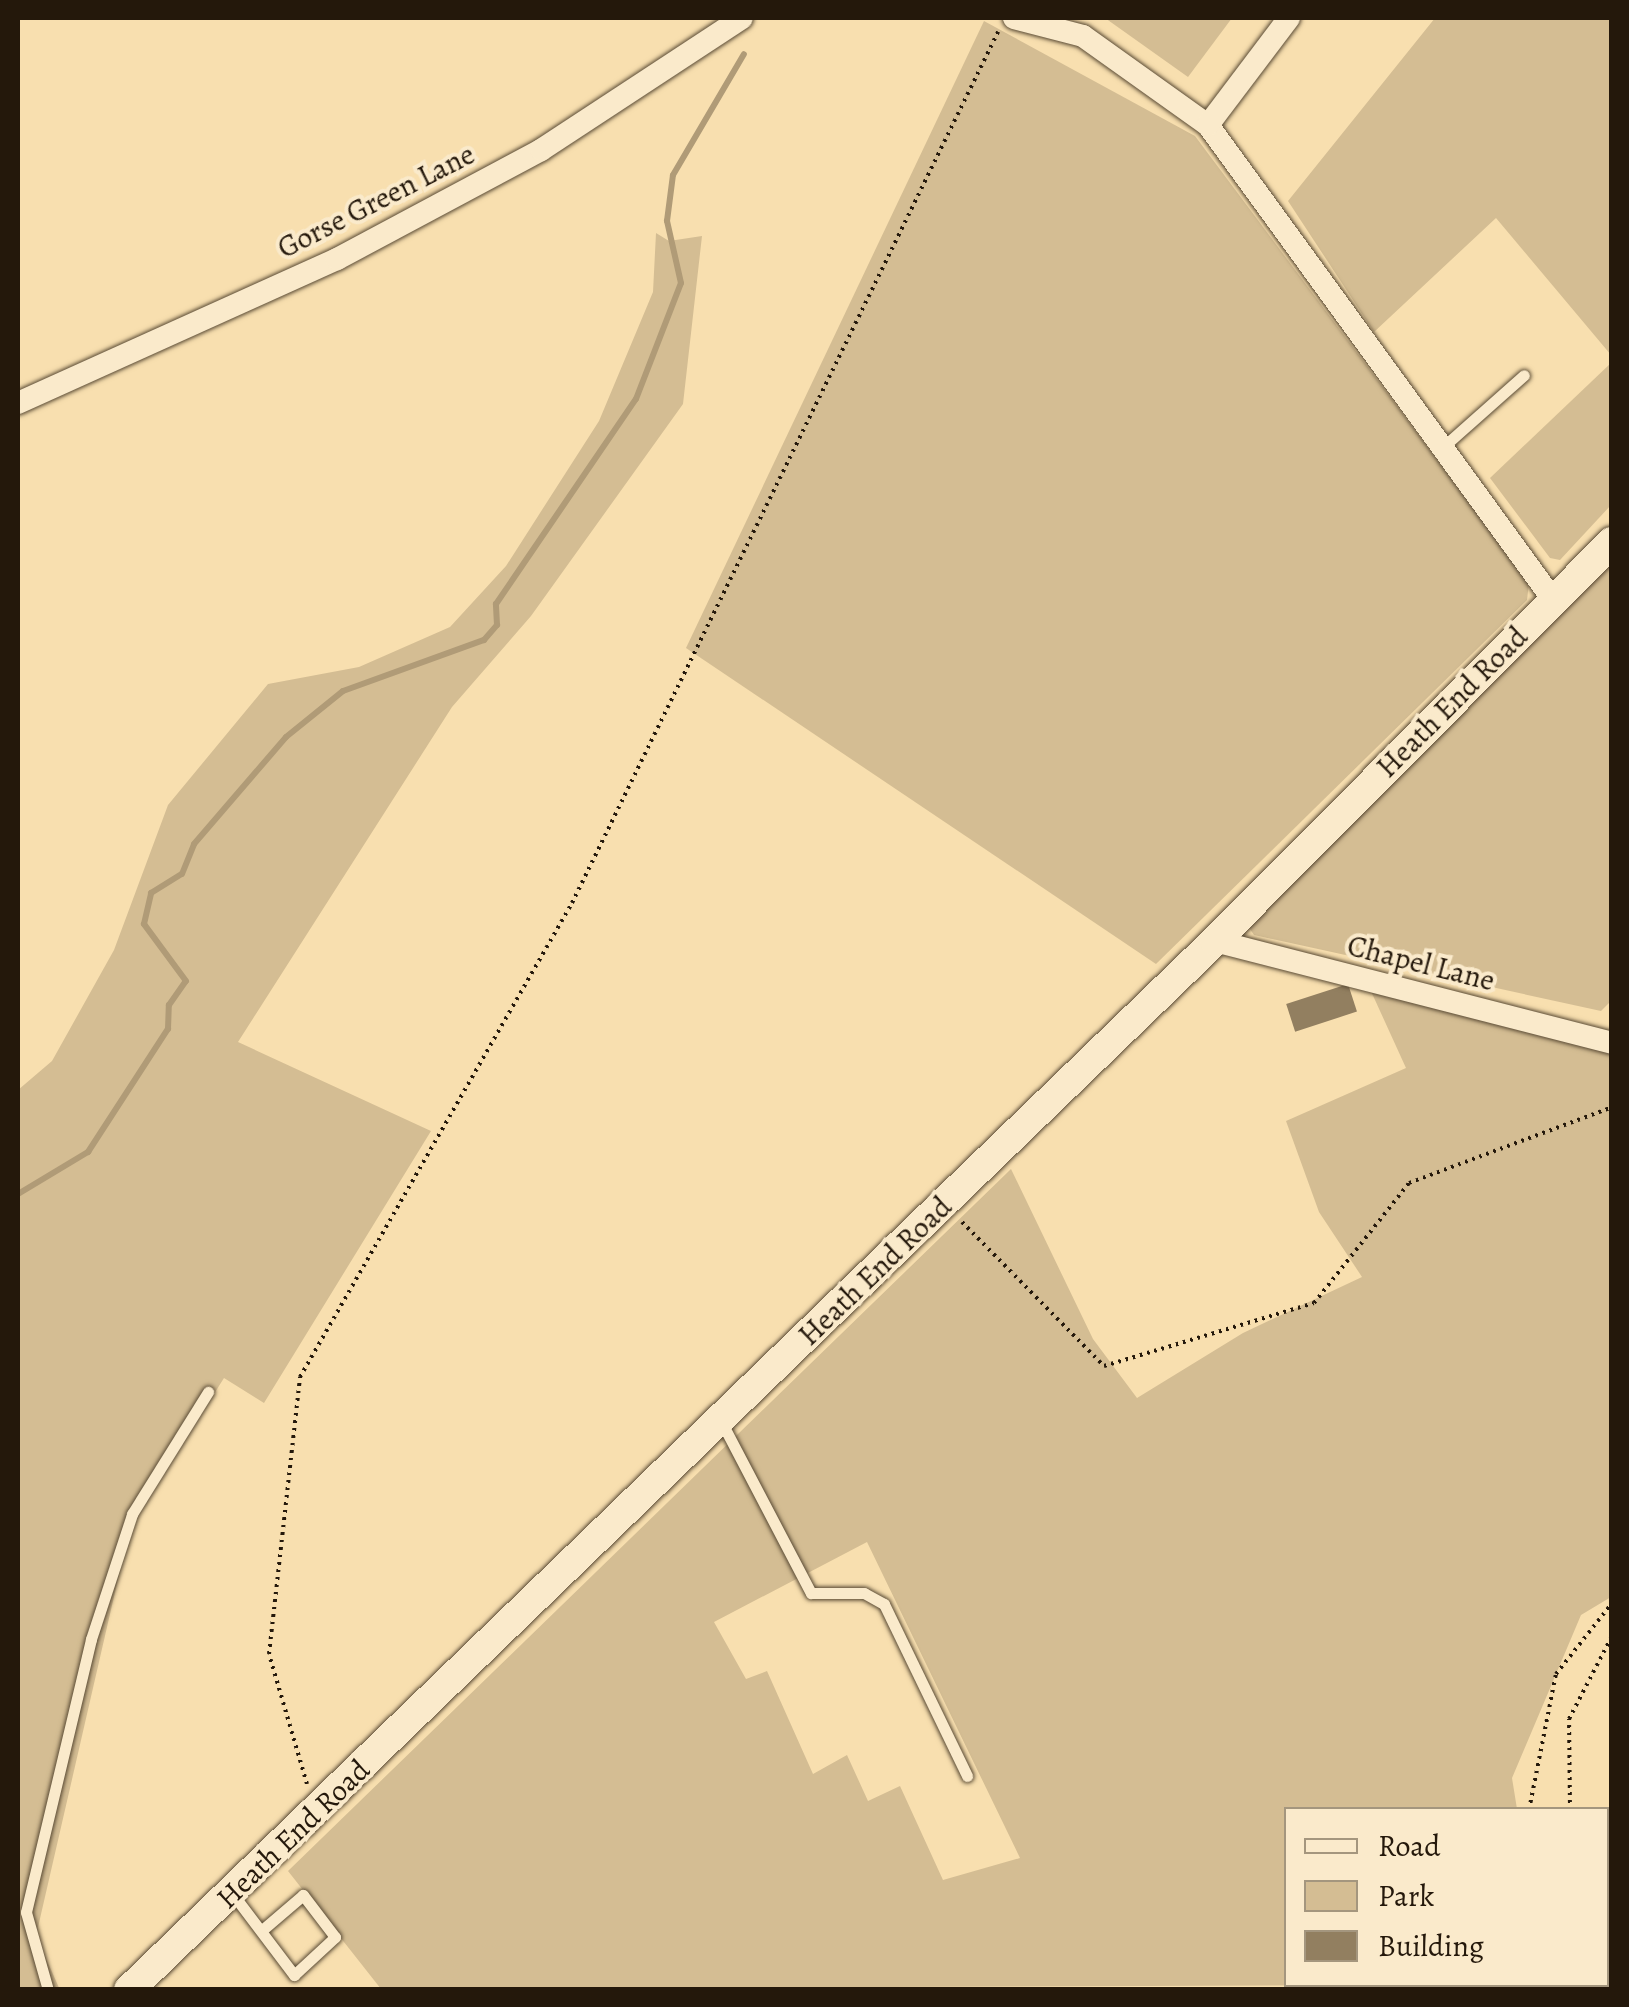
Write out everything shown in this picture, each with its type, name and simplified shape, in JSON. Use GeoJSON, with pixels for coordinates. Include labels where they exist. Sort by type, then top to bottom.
{"type":"FeatureCollection","features":[{"type":"Feature","properties":{"kind":"street","name":"Gorse Green Lane"},"geometry":{"type":"LineString","coordinates":[[18,403],[337,259],[541,150],[742,18]]}},
{"type":"Feature","properties":{"kind":"street"},"geometry":{"type":"LineString","coordinates":[[1014,18],[1083,36],[1208,125],[1554,601]]}},
{"type":"Feature","properties":{"kind":"street"},"geometry":{"type":"LineString","coordinates":[[1208,125],[1290,18]]}},
{"type":"Feature","properties":{"kind":"street","name":"Heath End Road"},"geometry":{"type":"LineString","coordinates":[[129,1990],[1216,942],[1612,542]]}},
{"type":"Feature","properties":{"kind":"street","name":"Chapel Lane"},"geometry":{"type":"LineString","coordinates":[[1216,942],[1612,1043]]}},
{"type":"Feature","properties":{"kind":"lane"},"geometry":{"type":"LineString","coordinates":[[1443,448],[1524,375]]}},
{"type":"Feature","properties":{"kind":"lane"},"geometry":{"type":"LineString","coordinates":[[48,1990],[26,1912],[91,1639],[132,1514],[208,1392]]}},
{"type":"Feature","properties":{"kind":"lane"},"geometry":{"type":"LineString","coordinates":[[720,1420],[811,1593],[864,1593],[884,1604],[966,1776]]}},
{"type":"Feature","properties":{"kind":"lane"},"geometry":{"type":"LineString","coordinates":[[232,1893],[261,1932],[294,1976],[335,1937],[303,1895],[261,1932]]}},
{"type":"Feature","properties":{"kind":"path"},"geometry":{"type":"LineString","coordinates":[[316,1812],[269,1654],[300,1377],[572,903],[1005,18]]}},
{"type":"Feature","properties":{"kind":"path"},"geometry":{"type":"LineString","coordinates":[[945,1204],[1104,1366],[1314,1302],[1409,1183],[1612,1107]]}},
{"type":"Feature","properties":{"kind":"path"},"geometry":{"type":"LineString","coordinates":[[1530,1807],[1556,1674],[1612,1603]]}},
{"type":"Feature","properties":{"kind":"path"},"geometry":{"type":"LineString","coordinates":[[1570,1807],[1569,1719],[1612,1636]]}},
{"type":"Feature","properties":{"kind":"green space"},"geometry":{"type":"Polygon","coordinates":[[[1105,18],[1232,18],[1188,77],[1105,18]]]}},
{"type":"Feature","properties":{"kind":"green space"},"geometry":{"type":"Polygon","coordinates":[[[1435,18],[1611,18],[1611,355],[1496,218],[1374,332],[1288,201],[1435,18]]]}},
{"type":"Feature","properties":{"kind":"green space"},"geometry":{"type":"Polygon","coordinates":[[[984,21],[1195,136],[1529,583],[1527,600],[1156,964],[686,648],[984,21]]]}},
{"type":"Feature","properties":{"kind":"green space"},"geometry":{"type":"Polygon","coordinates":[[[656,233],[669,241],[702,236],[683,404],[531,616],[452,707],[238,1042],[431,1131],[264,1403],[224,1378],[130,1527],[36,1936],[60,1990],[18,1989],[18,1090],[52,1061],[114,950],[168,805],[268,684],[359,667],[450,627],[506,566],[599,421],[653,292],[656,233]]]}},
{"type":"Feature","properties":{"kind":"green space"},"geometry":{"type":"Polygon","coordinates":[[[1611,363],[1611,505],[1560,560],[1550,558],[1490,478],[1611,363]]]}},
{"type":"Feature","properties":{"kind":"green space"},"geometry":{"type":"Polygon","coordinates":[[[1611,560],[1612,1000],[1601,1011],[1254,935],[1248,926],[1611,560]]]}},
{"type":"Feature","properties":{"kind":"green space"},"geometry":{"type":"Polygon","coordinates":[[[1370,989],[1611,1051],[1611,1597],[1581,1615],[1512,1778],[1517,1807],[1284,1807],[1284,1985],[381,1989],[288,1871],[1011,1169],[1093,1339],[1137,1398],[1243,1333],[1362,1277],[1319,1212],[1286,1121],[1406,1068],[1370,989]],[[867,1542],[714,1622],[746,1679],[767,1671],[813,1774],[847,1755],[868,1801],[900,1786],[943,1880],[1020,1858],[867,1542]]]}},
{"type":"Feature","properties":{"kind":"green space"},"geometry":{"type":"Polygon","coordinates":[[[1609,1978],[1611,1989],[1421,1989],[1609,1987],[1609,1978]]]}},
{"type":"Feature","properties":{"kind":"building"},"geometry":{"type":"Polygon","coordinates":[[[1348,984],[1357,1012],[1295,1032],[1286,1004],[1348,984]]]}},
{"type":"Feature","properties":{"kind":"waterway"},"geometry":{"type":"LineString","coordinates":[[18,1194],[88,1152],[168,1029],[169,1005],[186,981],[144,924],[151,893],[182,874],[194,844],[286,737],[343,691],[484,640],[497,625],[496,604],[636,399],[681,283],[667,221],[673,175],[744,54]]}}]}
